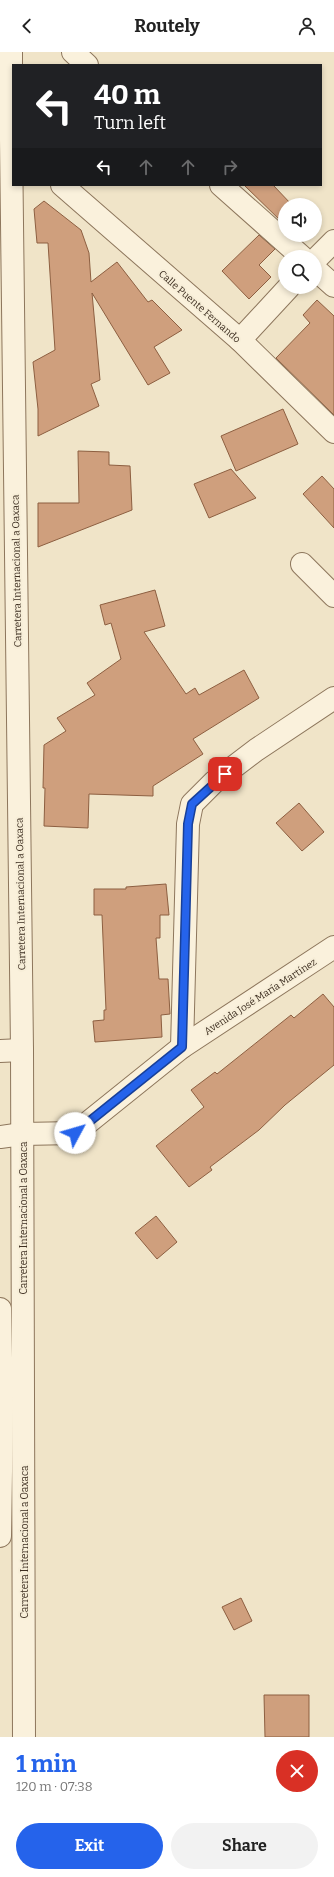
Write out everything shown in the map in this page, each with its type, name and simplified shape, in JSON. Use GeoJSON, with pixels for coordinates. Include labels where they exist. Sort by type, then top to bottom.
{"type":"FeatureCollection","features":[{"type":"Feature","properties":{"kind":"street","name":"Carretera Internacional a Oaxaca"},"geometry":{"type":"LineString","coordinates":[[11,52],[8,138],[22,1050],[24,1737]]}},
{"type":"Feature","properties":{"kind":"street"},"geometry":{"type":"LineString","coordinates":[[73,52],[86,64]]}},
{"type":"Feature","properties":{"kind":"street","name":"Calle Puente Fernando"},"geometry":{"type":"LineString","coordinates":[[63,186],[240,340],[334,432]]}},
{"type":"Feature","properties":{"kind":"street"},"geometry":{"type":"LineString","coordinates":[[222,186],[294,250]]}},
{"type":"Feature","properties":{"kind":"street"},"geometry":{"type":"LineString","coordinates":[[322,253],[334,242]]}},
{"type":"Feature","properties":{"kind":"street"},"geometry":{"type":"LineString","coordinates":[[322,275],[334,286]]}},
{"type":"Feature","properties":{"kind":"street"},"geometry":{"type":"LineString","coordinates":[[240,340],[283,294]]}},
{"type":"Feature","properties":{"kind":"street"},"geometry":{"type":"LineString","coordinates":[[302,564],[334,596]]}},
{"type":"Feature","properties":{"kind":"street"},"geometry":{"type":"LineString","coordinates":[[182,1047],[188,824],[192,804],[214,782],[256,750],[334,698]]}},
{"type":"Feature","properties":{"kind":"street","name":"Avenida José María Martínez"},"geometry":{"type":"LineString","coordinates":[[0,1137],[22,1134],[75,1133],[182,1047],[334,947]]}},
{"type":"Feature","properties":{"kind":"street"},"geometry":{"type":"LineString","coordinates":[[0,1050],[22,1050]]}},
{"type":"Feature","properties":{"kind":"street"},"geometry":{"type":"LineString","coordinates":[[0,1309],[2,1407],[0,1536]]}},
{"type":"Feature","properties":{"kind":"building"},"geometry":{"type":"Polygon","coordinates":[[[245,186],[274,186],[285,198],[278,198],[278,218],[245,186]]]}},
{"type":"Feature","properties":{"kind":"building"},"geometry":{"type":"Polygon","coordinates":[[[44,201],[81,230],[89,253],[91,282],[117,262],[148,302],[152,300],[182,330],[154,347],[170,373],[148,385],[92,293],[100,380],[91,384],[99,406],[38,436],[38,409],[33,362],[55,350],[48,243],[37,243],[34,209],[44,201]]]}},
{"type":"Feature","properties":{"kind":"building"},"geometry":{"type":"Polygon","coordinates":[[[259,235],[275,249],[259,265],[271,277],[249,299],[222,271],[259,235]]]}},
{"type":"Feature","properties":{"kind":"building"},"geometry":{"type":"Polygon","coordinates":[[[317,300],[334,316],[334,415],[276,358],[310,323],[303,315],[317,300]]]}},
{"type":"Feature","properties":{"kind":"building"},"geometry":{"type":"Polygon","coordinates":[[[283,409],[298,444],[236,471],[221,436],[283,409]]]}},
{"type":"Feature","properties":{"kind":"building"},"geometry":{"type":"Polygon","coordinates":[[[78,451],[109,452],[109,465],[130,466],[132,510],[38,547],[38,503],[79,503],[78,451]]]}},
{"type":"Feature","properties":{"kind":"building"},"geometry":{"type":"Polygon","coordinates":[[[231,469],[256,498],[209,518],[194,484],[231,469]]]}},
{"type":"Feature","properties":{"kind":"building"},"geometry":{"type":"Polygon","coordinates":[[[322,476],[334,489],[334,528],[303,494],[322,476]]]}},
{"type":"Feature","properties":{"kind":"building"},"geometry":{"type":"Polygon","coordinates":[[[155,590],[165,626],[144,632],[186,694],[195,688],[199,695],[244,670],[259,698],[193,739],[203,754],[153,786],[153,796],[89,794],[88,828],[44,826],[44,745],[66,731],[57,718],[95,695],[87,683],[121,659],[111,623],[105,625],[100,605],[155,590]]]}},
{"type":"Feature","properties":{"kind":"building"},"geometry":{"type":"Polygon","coordinates":[[[299,803],[324,832],[302,851],[276,823],[299,803]]]}},
{"type":"Feature","properties":{"kind":"building"},"geometry":{"type":"Polygon","coordinates":[[[166,884],[169,915],[160,915],[160,938],[156,938],[159,979],[168,979],[170,1014],[161,1015],[162,1037],[95,1042],[93,1021],[104,1020],[104,1010],[106,1010],[102,915],[94,915],[94,889],[126,889],[126,887],[166,884]]]}},
{"type":"Feature","properties":{"kind":"building"},"geometry":{"type":"Polygon","coordinates":[[[323,994],[334,1007],[334,1065],[285,1105],[259,1130],[210,1167],[212,1170],[189,1187],[156,1146],[204,1107],[191,1090],[215,1072],[217,1074],[291,1015],[294,1018],[323,994]]]}},
{"type":"Feature","properties":{"kind":"building"},"geometry":{"type":"Polygon","coordinates":[[[156,1216],[177,1242],[157,1259],[135,1233],[156,1216]]]}},
{"type":"Feature","properties":{"kind":"building"},"geometry":{"type":"Polygon","coordinates":[[[241,1598],[252,1621],[234,1630],[222,1607],[241,1598]]]}},
{"type":"Feature","properties":{"kind":"building"},"geometry":{"type":"Polygon","coordinates":[[[264,1695],[309,1695],[309,1737],[265,1737],[264,1695]]]}},
{"type":"Feature","properties":{"kind":"route"},"geometry":{"type":"LineString","coordinates":[[75,1133],[182,1047],[188,824],[192,804],[214,782],[225,774]]}}]}
